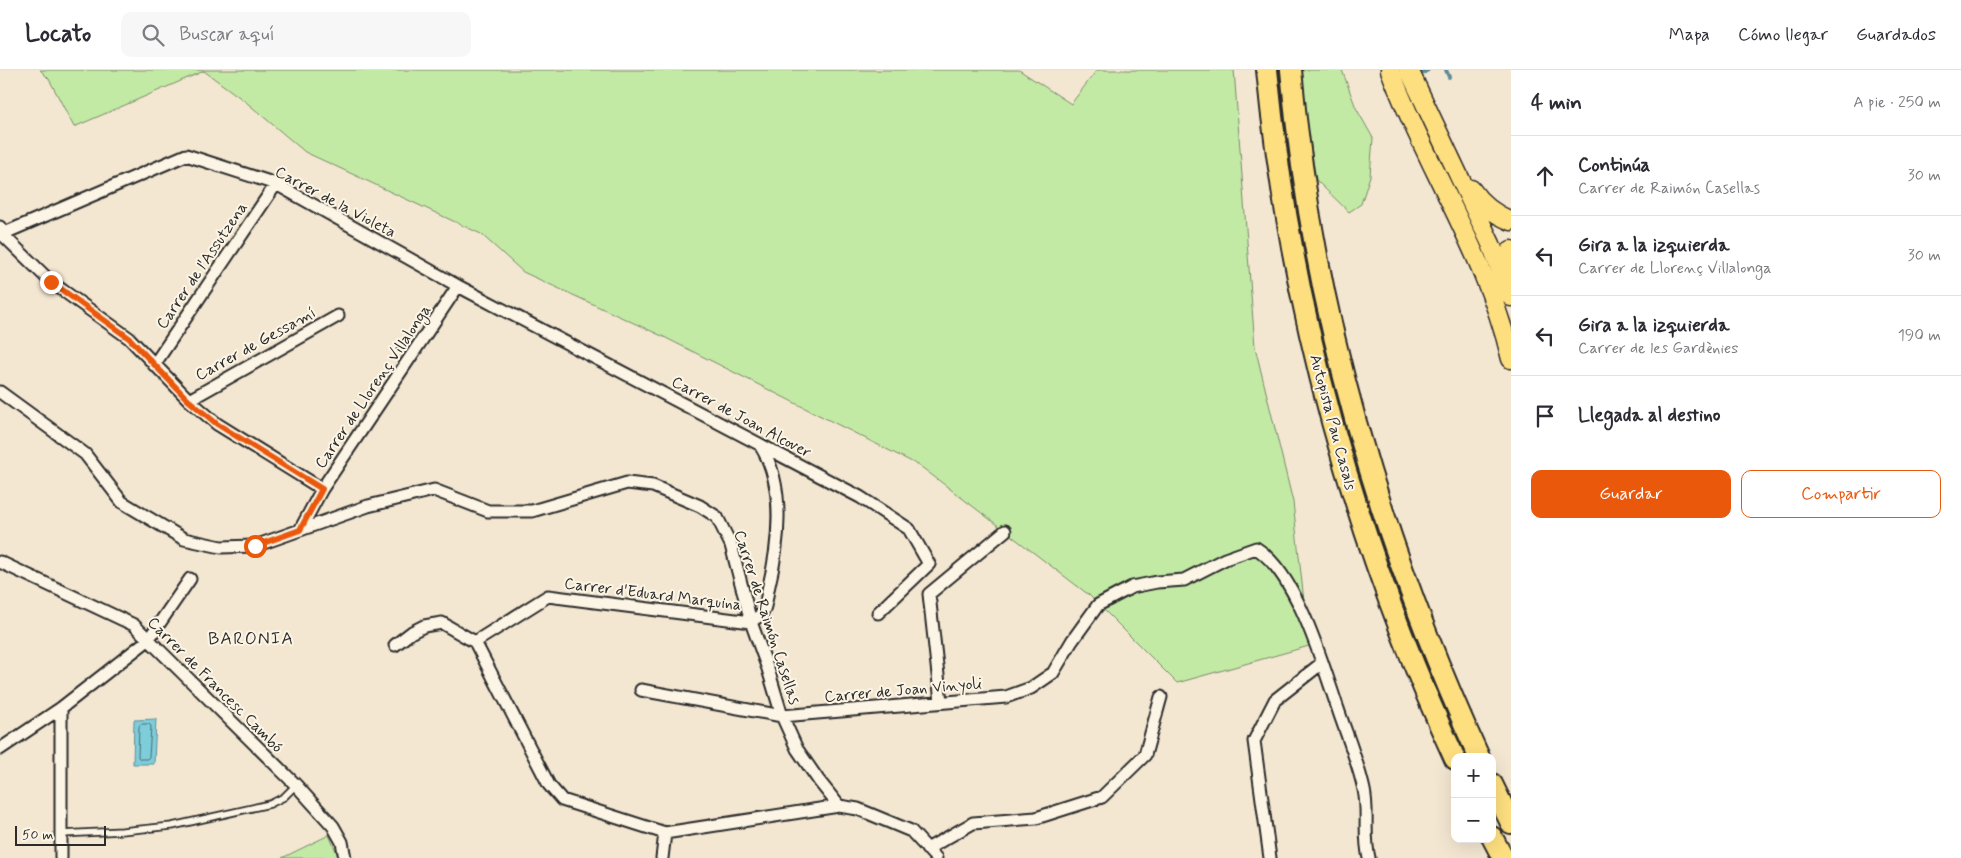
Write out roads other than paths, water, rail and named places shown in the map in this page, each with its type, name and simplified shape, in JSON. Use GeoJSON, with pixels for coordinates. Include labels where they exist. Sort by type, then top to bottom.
{"type":"FeatureCollection","features":[{"type":"Feature","properties":{"kind":"highway","name":"Autopista Pau Casals"},"geometry":{"type":"LineString","coordinates":[[1267,70],[1283,193],[1300,286],[1338,446],[1386,593],[1452,753]]}},
{"type":"Feature","properties":{"kind":"highway","name":"Autopista Pau Casals"},"geometry":{"type":"LineString","coordinates":[[1290,70],[1309,208],[1324,289],[1353,413],[1367,463],[1416,608],[1447,686],[1477,753]]}},
{"type":"Feature","properties":{"kind":"highway"},"geometry":{"type":"LineString","coordinates":[[1496,792],[1511,823]]}},
{"type":"Feature","properties":{"kind":"highway"},"geometry":{"type":"LineString","coordinates":[[1495,843],[1503,858]]}},
{"type":"Feature","properties":{"kind":"main road"},"geometry":{"type":"LineString","coordinates":[[1390,70],[1409,116],[1470,244],[1497,307],[1511,360]]}},
{"type":"Feature","properties":{"kind":"main road"},"geometry":{"type":"LineString","coordinates":[[1409,70],[1507,282]]}},
{"type":"Feature","properties":{"kind":"main road"},"geometry":{"type":"LineString","coordinates":[[1430,160],[1447,177],[1464,207],[1493,271],[1507,282]]}},
{"type":"Feature","properties":{"kind":"main road"},"geometry":{"type":"LineString","coordinates":[[1454,167],[1479,201],[1500,216],[1511,221]]}},
{"type":"Feature","properties":{"kind":"main road"},"geometry":{"type":"LineString","coordinates":[[1511,250],[1504,263],[1511,297]]}},
{"type":"Feature","properties":{"kind":"main road"},"geometry":{"type":"LineString","coordinates":[[1507,282],[1501,290],[1511,324]]}},
{"type":"Feature","properties":{"kind":"street","name":"Carrer de la Violeta"},"geometry":{"type":"LineString","coordinates":[[1,232],[186,155],[276,184],[458,286]]}},
{"type":"Feature","properties":{"kind":"street","name":"Carrer de l'Assutzena"},"geometry":{"type":"LineString","coordinates":[[154,365],[276,184]]}},
{"type":"Feature","properties":{"kind":"street"},"geometry":{"type":"LineString","coordinates":[[1,232],[51,282],[129,338],[188,400],[217,424],[322,489]]}},
{"type":"Feature","properties":{"kind":"street","name":"Carrer de Joan Alcover"},"geometry":{"type":"LineString","coordinates":[[458,286],[860,497],[909,528],[929,564],[878,613]]}},
{"type":"Feature","properties":{"kind":"street","name":"Carrer de Llorenç Villalonga"},"geometry":{"type":"LineString","coordinates":[[300,530],[322,489],[458,286]]}},
{"type":"Feature","properties":{"kind":"street","name":"Carrer de Gessamí"},"geometry":{"type":"LineString","coordinates":[[188,400],[338,316]]}},
{"type":"Feature","properties":{"kind":"street","name":"Carrer de Raimón Casellas"},"geometry":{"type":"LineString","coordinates":[[0,392],[86,454],[122,502],[184,539],[221,548],[255,546],[368,506],[434,490],[488,511],[532,511],[627,484],[653,486],[700,506],[717,517],[731,544],[751,622],[782,716],[798,749],[819,781],[840,806]]}},
{"type":"Feature","properties":{"kind":"street"},"geometry":{"type":"LineString","coordinates":[[751,622],[762,613],[771,580],[777,537],[776,498],[769,459],[758,443]]}},
{"type":"Feature","properties":{"kind":"street"},"geometry":{"type":"LineString","coordinates":[[940,702],[929,594],[1005,531]]}},
{"type":"Feature","properties":{"kind":"street","name":"Carrer de Joan Vinyoli"},"geometry":{"type":"LineString","coordinates":[[641,690],[782,716],[1006,697],[1031,688],[1054,673],[1072,640],[1098,605],[1132,586],[1184,580],[1225,559],[1256,548],[1266,555],[1281,573],[1298,602],[1322,663]]}},
{"type":"Feature","properties":{"kind":"street","name":"Carrer de Francesc Cambó"},"geometry":{"type":"LineString","coordinates":[[0,562],[134,625],[296,785],[333,826],[342,842],[346,858]]}},
{"type":"Feature","properties":{"kind":"street"},"geometry":{"type":"LineString","coordinates":[[0,749],[61,708],[148,640],[190,579]]}},
{"type":"Feature","properties":{"kind":"street","name":"Carrer d'Eduard Marquina"},"geometry":{"type":"LineString","coordinates":[[475,642],[548,596],[751,622]]}},
{"type":"Feature","properties":{"kind":"street"},"geometry":{"type":"LineString","coordinates":[[395,645],[412,632],[424,626],[442,623],[475,642],[549,785],[562,800],[665,833],[840,806],[858,809],[911,831],[936,858]]}},
{"type":"Feature","properties":{"kind":"street"},"geometry":{"type":"LineString","coordinates":[[1270,858],[1254,741],[1275,700],[1322,663],[1364,790],[1365,831],[1369,858]]}},
{"type":"Feature","properties":{"kind":"street"},"geometry":{"type":"LineString","coordinates":[[927,849],[973,823],[1036,818],[1102,797],[1145,755],[1161,697]]}},
{"type":"Feature","properties":{"kind":"street"},"geometry":{"type":"LineString","coordinates":[[60,858],[61,708]]}},
{"type":"Feature","properties":{"kind":"street"},"geometry":{"type":"LineString","coordinates":[[662,858],[665,833]]}},
{"type":"Feature","properties":{"kind":"lane"},"geometry":{"type":"LineString","coordinates":[[61,834],[172,826],[270,804],[284,797],[296,785]]}},
{"type":"Feature","properties":{"kind":"water"},"geometry":{"type":"Polygon","coordinates":[[[156,719],[154,764],[133,764],[134,720],[156,719]]]}},
{"type":"Feature","properties":{"kind":"waterway"},"geometry":{"type":"LineString","coordinates":[[1421,74],[1428,70]]}},
{"type":"Feature","properties":{"kind":"waterway"},"geometry":{"type":"LineString","coordinates":[[1446,70],[1449,77]]}},
{"type":"Feature","properties":{"kind":"district","name":"BARONIA"},"geometry":{"type":"Point","coordinates":[251,638]}}]}
